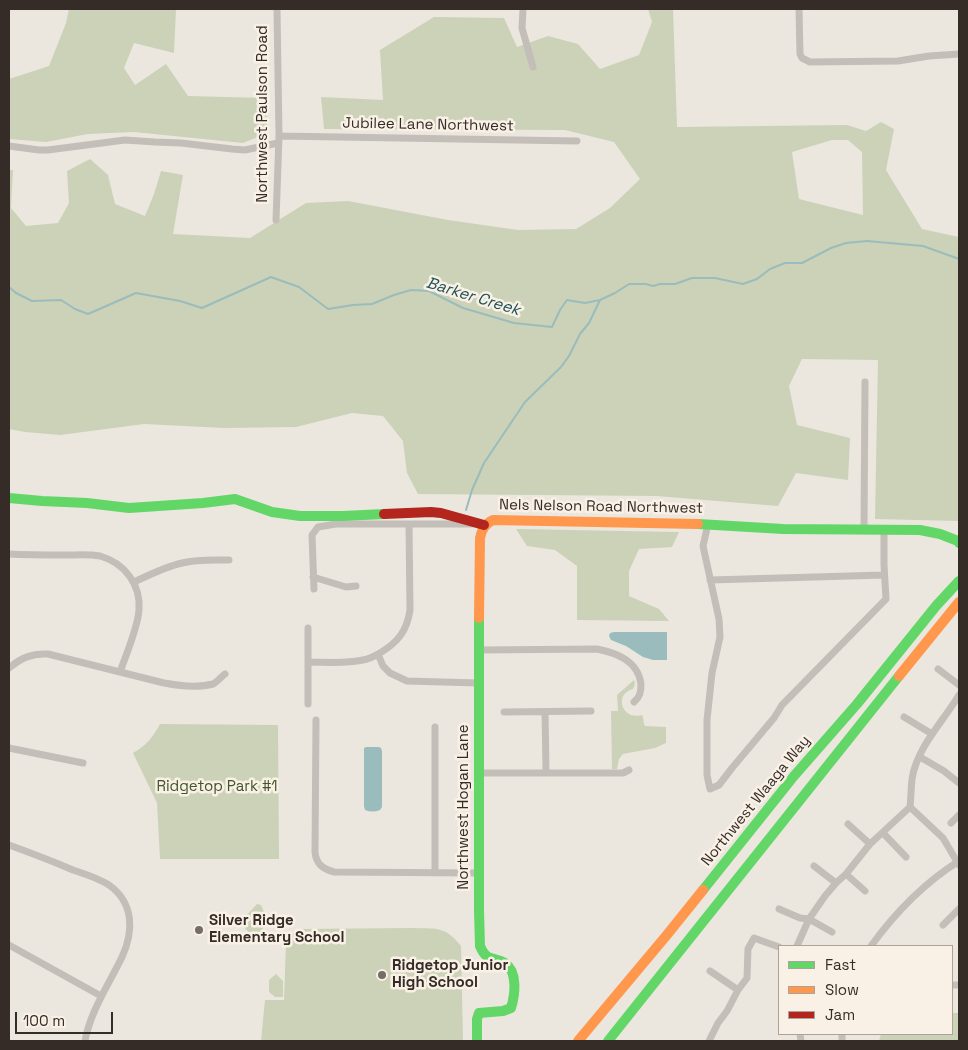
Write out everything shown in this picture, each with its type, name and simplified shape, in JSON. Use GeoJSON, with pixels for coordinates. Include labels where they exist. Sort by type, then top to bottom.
{"type":"FeatureCollection","features":[{"type":"Feature","properties":{"kind":"main road","name":"Nels Nelson Road Northwest"},"geometry":{"type":"LineString","coordinates":[[9,498],[129,508],[235,499],[272,512],[300,516],[431,512],[441,513],[482,525],[492,520],[708,524],[782,529],[920,530],[949,536],[959,542]]}},
{"type":"Feature","properties":{"kind":"main road","name":"Northwest Hogan Lane"},"geometry":{"type":"LineString","coordinates":[[477,1041],[477,1019],[480,1013],[485,1011],[506,1011],[512,1008],[513,1002],[513,974],[510,966],[504,961],[490,959],[480,946],[478,552],[482,525]]}},
{"type":"Feature","properties":{"kind":"main road"},"geometry":{"type":"LineString","coordinates":[[936,606],[959,571]]}},
{"type":"Feature","properties":{"kind":"main road","name":"Northwest Waaga Way"},"geometry":{"type":"LineString","coordinates":[[578,1041],[666,936],[794,776],[857,704],[936,606],[959,581]]}},
{"type":"Feature","properties":{"kind":"main road"},"geometry":{"type":"LineString","coordinates":[[608,1041],[959,602]]}},
{"type":"Feature","properties":{"kind":"main road"},"geometry":{"type":"LineString","coordinates":[[613,1041],[636,1007]]}},
{"type":"Feature","properties":{"kind":"main road"},"geometry":{"type":"LineString","coordinates":[[574,1041],[592,1025]]}},
{"type":"Feature","properties":{"kind":"street","name":"Northwest Paulson Road"},"geometry":{"type":"LineString","coordinates":[[276,220],[278,140],[277,9]]}},
{"type":"Feature","properties":{"kind":"street"},"geometry":{"type":"LineString","coordinates":[[522,9],[522,28],[533,67]]}},
{"type":"Feature","properties":{"kind":"street"},"geometry":{"type":"LineString","coordinates":[[799,9],[800,54],[802,58],[810,62],[898,61],[959,54]]}},
{"type":"Feature","properties":{"kind":"street","name":"Jubilee Lane Northwest"},"geometry":{"type":"LineString","coordinates":[[9,146],[48,150],[125,140],[181,142],[245,150],[278,140],[577,141]]}},
{"type":"Feature","properties":{"kind":"street"},"geometry":{"type":"LineString","coordinates":[[864,529],[865,382]]}},
{"type":"Feature","properties":{"kind":"street"},"geometry":{"type":"LineString","coordinates":[[314,589],[312,535],[318,527],[336,524],[482,525]]}},
{"type":"Feature","properties":{"kind":"street"},"geometry":{"type":"LineString","coordinates":[[309,662],[362,660],[378,654],[397,640],[405,628],[410,610],[409,524]]}},
{"type":"Feature","properties":{"kind":"street"},"geometry":{"type":"LineString","coordinates":[[708,524],[703,546],[719,619],[720,637],[712,673],[707,720],[707,775],[710,789],[719,785],[774,718],[782,704],[886,599],[884,530]]}},
{"type":"Feature","properties":{"kind":"street"},"geometry":{"type":"LineString","coordinates":[[9,554],[99,556],[118,565],[130,575],[139,599],[139,612],[120,672]]}},
{"type":"Feature","properties":{"kind":"street"},"geometry":{"type":"LineString","coordinates":[[134,582],[183,562],[229,560]]}},
{"type":"Feature","properties":{"kind":"street"},"geometry":{"type":"LineString","coordinates":[[710,580],[884,575]]}},
{"type":"Feature","properties":{"kind":"street"},"geometry":{"type":"LineString","coordinates":[[313,577],[346,587],[356,586]]}},
{"type":"Feature","properties":{"kind":"street"},"geometry":{"type":"LineString","coordinates":[[308,628],[308,704]]}},
{"type":"Feature","properties":{"kind":"street"},"geometry":{"type":"LineString","coordinates":[[479,650],[597,649],[611,652],[626,659],[638,671],[641,690],[640,695],[634,702]]}},
{"type":"Feature","properties":{"kind":"street"},"geometry":{"type":"LineString","coordinates":[[9,668],[18,660],[38,653],[180,686],[215,683],[225,674]]}},
{"type":"Feature","properties":{"kind":"street"},"geometry":{"type":"LineString","coordinates":[[378,654],[383,666],[390,673],[407,681],[480,683]]}},
{"type":"Feature","properties":{"kind":"street"},"geometry":{"type":"LineString","coordinates":[[938,669],[959,685]]}},
{"type":"Feature","properties":{"kind":"street"},"geometry":{"type":"LineString","coordinates":[[797,945],[809,919],[836,883],[846,874],[870,844],[910,806],[912,778],[920,757],[932,734],[959,695]]}},
{"type":"Feature","properties":{"kind":"street"},"geometry":{"type":"LineString","coordinates":[[504,712],[591,712]]}},
{"type":"Feature","properties":{"kind":"street"},"geometry":{"type":"LineString","coordinates":[[545,712],[546,772]]}},
{"type":"Feature","properties":{"kind":"street"},"geometry":{"type":"LineString","coordinates":[[904,717],[932,734]]}},
{"type":"Feature","properties":{"kind":"street"},"geometry":{"type":"LineString","coordinates":[[316,720],[315,852],[316,859],[320,865],[326,870],[334,872],[479,873]]}},
{"type":"Feature","properties":{"kind":"street"},"geometry":{"type":"LineString","coordinates":[[434,872],[435,727]]}},
{"type":"Feature","properties":{"kind":"street"},"geometry":{"type":"LineString","coordinates":[[9,748],[84,763]]}},
{"type":"Feature","properties":{"kind":"street"},"geometry":{"type":"LineString","coordinates":[[920,757],[944,770],[959,783]]}},
{"type":"Feature","properties":{"kind":"street"},"geometry":{"type":"LineString","coordinates":[[478,773],[623,773],[629,770]]}},
{"type":"Feature","properties":{"kind":"street"},"geometry":{"type":"LineString","coordinates":[[872,945],[906,904],[926,886],[959,863],[943,838],[910,806]]}},
{"type":"Feature","properties":{"kind":"street"},"geometry":{"type":"LineString","coordinates":[[950,823],[959,815]]}},
{"type":"Feature","properties":{"kind":"street"},"geometry":{"type":"LineString","coordinates":[[848,824],[870,844]]}},
{"type":"Feature","properties":{"kind":"street"},"geometry":{"type":"LineString","coordinates":[[883,833],[906,857]]}},
{"type":"Feature","properties":{"kind":"street"},"geometry":{"type":"LineString","coordinates":[[9,845],[52,860],[108,884],[123,900],[128,911],[130,920],[129,938],[123,955],[101,996],[85,1041]]}},
{"type":"Feature","properties":{"kind":"street"},"geometry":{"type":"LineString","coordinates":[[814,866],[836,883]]}},
{"type":"Feature","properties":{"kind":"street"},"geometry":{"type":"LineString","coordinates":[[846,874],[865,891]]}},
{"type":"Feature","properties":{"kind":"street"},"geometry":{"type":"LineString","coordinates":[[779,909],[800,918],[809,919],[832,932]]}},
{"type":"Feature","properties":{"kind":"street"},"geometry":{"type":"LineString","coordinates":[[943,925],[959,909]]}},
{"type":"Feature","properties":{"kind":"street"},"geometry":{"type":"LineString","coordinates":[[709,1041],[718,1023],[747,978],[748,949],[754,938],[778,947]]}},
{"type":"Feature","properties":{"kind":"street"},"geometry":{"type":"LineString","coordinates":[[9,945],[101,996]]}},
{"type":"Feature","properties":{"kind":"street"},"geometry":{"type":"LineString","coordinates":[[710,971],[738,990]]}},
{"type":"Feature","properties":{"kind":"green space"},"geometry":{"type":"Polygon","coordinates":[[[69,9],[176,9],[174,53],[134,43],[124,68],[135,85],[166,64],[188,96],[265,98],[268,133],[243,143],[134,132],[88,134],[46,142],[9,139],[9,79],[49,66],[66,23],[69,9]]]}},
{"type":"Feature","properties":{"kind":"green space"},"geometry":{"type":"Polygon","coordinates":[[[648,9],[673,9],[677,127],[847,125],[866,131],[881,122],[894,129],[886,170],[922,229],[959,237],[959,521],[875,519],[878,360],[802,359],[789,386],[797,425],[850,438],[848,480],[796,473],[778,506],[656,496],[418,494],[407,473],[403,441],[383,416],[352,413],[296,427],[224,428],[144,424],[60,435],[9,429],[9,170],[13,170],[11,208],[26,226],[58,223],[69,203],[67,171],[90,159],[108,175],[115,204],[145,216],[161,171],[183,175],[173,234],[250,238],[306,203],[348,201],[448,220],[518,230],[576,229],[610,208],[640,179],[614,142],[565,130],[324,129],[321,97],[383,100],[380,50],[434,17],[504,18],[517,47],[548,36],[578,44],[600,69],[639,55],[652,22],[648,9]],[[832,140],[792,152],[799,199],[863,215],[862,152],[848,140],[832,140]]]}},
{"type":"Feature","properties":{"kind":"green space"},"geometry":{"type":"Polygon","coordinates":[[[516,529],[679,532],[672,547],[639,549],[629,571],[629,596],[659,609],[669,621],[577,620],[577,566],[555,550],[527,546],[516,529]]]}},
{"type":"Feature","properties":{"kind":"green space"},"geometry":{"type":"Polygon","coordinates":[[[634,680],[633,689],[623,696],[622,706],[629,714],[635,716],[642,715],[645,726],[666,727],[666,743],[655,748],[623,754],[619,759],[617,769],[612,769],[611,711],[618,711],[617,695],[634,680]]]}},
{"type":"Feature","properties":{"kind":"green space","name":"Ridgetop Park #1"},"geometry":{"type":"Polygon","coordinates":[[[160,724],[278,725],[279,859],[160,859],[157,803],[133,753],[149,741],[160,724]]]}},
{"type":"Feature","properties":{"kind":"green space"},"geometry":{"type":"Polygon","coordinates":[[[257,904],[261,905],[264,912],[262,937],[257,942],[244,927],[246,916],[257,904]]]}},
{"type":"Feature","properties":{"kind":"green space"},"geometry":{"type":"Polygon","coordinates":[[[414,928],[440,930],[450,935],[461,946],[463,1041],[261,1041],[265,1000],[284,1000],[286,943],[290,935],[300,929],[414,928]]]}},
{"type":"Feature","properties":{"kind":"green space"},"geometry":{"type":"Polygon","coordinates":[[[276,974],[283,981],[283,997],[275,997],[269,992],[269,980],[276,974]]]}},
{"type":"Feature","properties":{"kind":"green space"},"geometry":{"type":"Polygon","coordinates":[[[953,1013],[959,1013],[959,1041],[879,1041],[881,1035],[953,1035],[953,1013]]]}},
{"type":"Feature","properties":{"kind":"water"},"geometry":{"type":"Polygon","coordinates":[[[667,632],[667,660],[653,660],[643,657],[626,646],[611,640],[610,633],[667,632]]]}},
{"type":"Feature","properties":{"kind":"water"},"geometry":{"type":"Polygon","coordinates":[[[379,747],[382,751],[382,807],[380,810],[365,810],[364,806],[364,748],[379,747]]]}},
{"type":"Feature","properties":{"kind":"waterway","name":"Barker Creek"},"geometry":{"type":"LineString","coordinates":[[9,287],[32,301],[61,300],[75,309],[88,314],[136,293],[180,301],[202,308],[271,277],[299,287],[328,309],[372,304],[411,290],[429,291],[463,308],[514,323],[552,327],[567,300],[585,303],[600,300],[629,284],[653,286],[675,284],[692,278],[715,278],[743,284],[757,279],[770,269],[785,263],[802,263],[831,248],[846,243],[867,241],[923,246],[959,259]]}},
{"type":"Feature","properties":{"kind":"waterway"},"geometry":{"type":"LineString","coordinates":[[466,510],[472,490],[484,463],[525,402],[561,367],[569,356],[580,334],[589,323],[600,300]]}},
{"type":"Feature","properties":{"kind":"traffic: fast"},"geometry":{"type":"LineString","coordinates":[[9,498],[129,508],[235,499],[272,512],[300,516],[384,514]]}},
{"type":"Feature","properties":{"kind":"traffic: fast"},"geometry":{"type":"LineString","coordinates":[[698,524],[783,529],[920,530],[940,534],[958,541]]}},
{"type":"Feature","properties":{"kind":"traffic: fast"},"geometry":{"type":"LineString","coordinates":[[703,890],[794,776],[857,704],[936,606],[959,581]]}},
{"type":"Feature","properties":{"kind":"traffic: fast"},"geometry":{"type":"LineString","coordinates":[[477,1041],[477,1019],[479,1013],[503,1011],[511,1008],[514,997],[514,978],[509,967],[505,963],[485,955],[480,946],[479,618]]}},
{"type":"Feature","properties":{"kind":"traffic: fast"},"geometry":{"type":"LineString","coordinates":[[608,1041],[899,676]]}},
{"type":"Feature","properties":{"kind":"traffic: slow"},"geometry":{"type":"LineString","coordinates":[[479,618],[480,538],[484,527],[493,520],[698,524]]}},
{"type":"Feature","properties":{"kind":"traffic: slow"},"geometry":{"type":"LineString","coordinates":[[899,676],[959,602]]}},
{"type":"Feature","properties":{"kind":"traffic: slow"},"geometry":{"type":"LineString","coordinates":[[578,1041],[703,890]]}},
{"type":"Feature","properties":{"kind":"traffic: jam"},"geometry":{"type":"LineString","coordinates":[[384,514],[441,513],[484,525]]}},
{"type":"Feature","properties":{"kind":"place","name":"Silver Ridge Elementary School"},"geometry":{"type":"Point","coordinates":[199,930]}},
{"type":"Feature","properties":{"kind":"place","name":"Ridgetop Junior High School"},"geometry":{"type":"Point","coordinates":[382,975]}}]}
